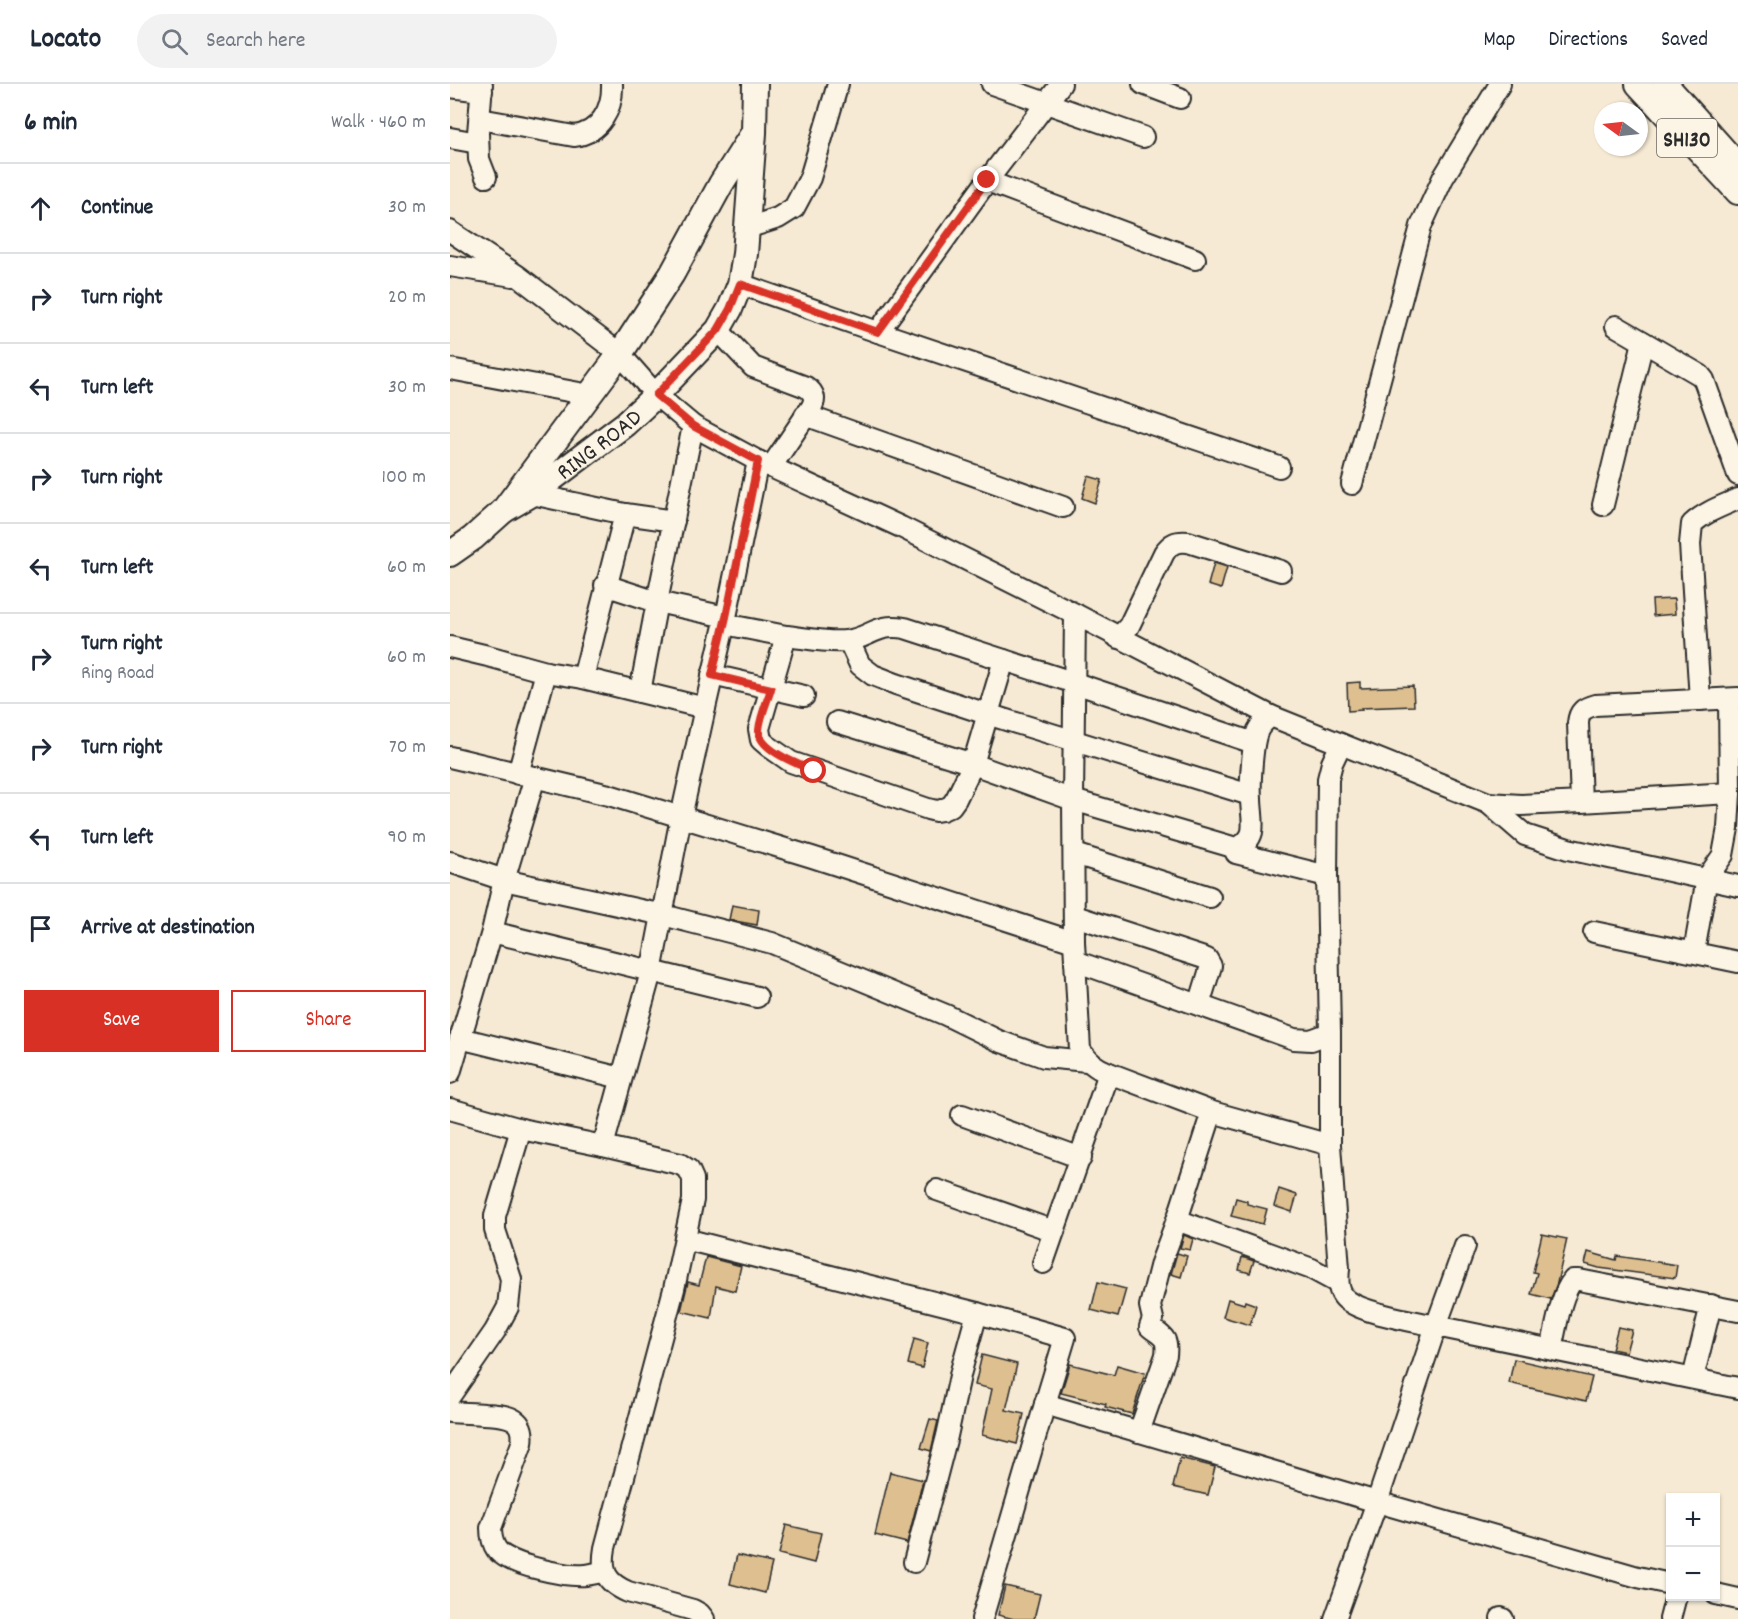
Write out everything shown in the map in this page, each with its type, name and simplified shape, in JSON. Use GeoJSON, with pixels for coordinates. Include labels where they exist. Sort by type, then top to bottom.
{"type":"FeatureCollection","features":[{"type":"Feature","properties":{"kind":"main road","name":"RING ROAD"},"geometry":{"type":"LineString","coordinates":[[503,511],[532,494],[625,424],[718,330],[740,284],[747,228],[755,84]]}},
{"type":"Feature","properties":{"kind":"main road","name":"SH130"},"geometry":{"type":"LineString","coordinates":[[1638,84],[1738,192]]}},
{"type":"Feature","properties":{"kind":"main road"},"geometry":{"type":"LineString","coordinates":[[1665,84],[1738,166]]}},
{"type":"Feature","properties":{"kind":"main road","name":"RING ROAD"},"geometry":{"type":"LineString","coordinates":[[450,554],[473,538],[503,511],[620,354],[672,274],[721,184],[754,133]]}},
{"type":"Feature","properties":{"kind":"street"},"geometry":{"type":"LineString","coordinates":[[480,119],[574,136],[586,135],[597,127],[610,106],[612,84]]}},
{"type":"Feature","properties":{"kind":"street"},"geometry":{"type":"LineString","coordinates":[[747,228],[778,218],[794,208],[810,178],[838,84]]}},
{"type":"Feature","properties":{"kind":"street"},"geometry":{"type":"LineString","coordinates":[[992,84],[1143,136]]}},
{"type":"Feature","properties":{"kind":"street"},"geometry":{"type":"LineString","coordinates":[[878,332],[987,180],[1061,84]]}},
{"type":"Feature","properties":{"kind":"street"},"geometry":{"type":"LineString","coordinates":[[1143,84],[1180,98]]}},
{"type":"Feature","properties":{"kind":"street"},"geometry":{"type":"LineString","coordinates":[[1352,484],[1421,226],[1443,178],[1500,84]]}},
{"type":"Feature","properties":{"kind":"street"},"geometry":{"type":"LineString","coordinates":[[450,87],[482,87],[478,143],[479,159],[486,177]]}},
{"type":"Feature","properties":{"kind":"street"},"geometry":{"type":"LineString","coordinates":[[450,138],[478,143]]}},
{"type":"Feature","properties":{"kind":"street"},"geometry":{"type":"LineString","coordinates":[[987,180],[1195,259]]}},
{"type":"Feature","properties":{"kind":"street"},"geometry":{"type":"LineString","coordinates":[[450,231],[518,276],[620,354],[656,395],[693,426],[764,464],[901,527],[1075,614],[1270,716],[1488,803],[1513,805],[1730,793]]}},
{"type":"Feature","properties":{"kind":"street"},"geometry":{"type":"LineString","coordinates":[[450,266],[518,276]]}},
{"type":"Feature","properties":{"kind":"street"},"geometry":{"type":"LineString","coordinates":[[740,284],[1279,467]]}},
{"type":"Feature","properties":{"kind":"street"},"geometry":{"type":"LineString","coordinates":[[1616,326],[1700,375],[1704,380],[1738,475]]}},
{"type":"Feature","properties":{"kind":"street"},"geometry":{"type":"LineString","coordinates":[[603,1146],[651,972],[712,675],[764,464],[814,403],[812,391],[753,367],[718,330]]}},
{"type":"Feature","properties":{"kind":"street"},"geometry":{"type":"LineString","coordinates":[[1603,505],[1643,342]]}},
{"type":"Feature","properties":{"kind":"street"},"geometry":{"type":"LineString","coordinates":[[450,369],[590,394]]}},
{"type":"Feature","properties":{"kind":"street"},"geometry":{"type":"LineString","coordinates":[[805,415],[1063,507]]}},
{"type":"Feature","properties":{"kind":"street"},"geometry":{"type":"LineString","coordinates":[[640,692],[693,426]]}},
{"type":"Feature","properties":{"kind":"street"},"geometry":{"type":"LineString","coordinates":[[532,494],[625,514],[674,521]]}},
{"type":"Feature","properties":{"kind":"street"},"geometry":{"type":"LineString","coordinates":[[1700,700],[1690,544],[1692,524],[1713,509],[1738,500]]}},
{"type":"Feature","properties":{"kind":"street"},"geometry":{"type":"LineString","coordinates":[[583,678],[625,514]]}},
{"type":"Feature","properties":{"kind":"street"},"geometry":{"type":"LineString","coordinates":[[1118,638],[1129,626],[1170,544],[1178,541],[1188,542],[1281,571]]}},
{"type":"Feature","properties":{"kind":"street"},"geometry":{"type":"LineString","coordinates":[[605,585],[657,602],[786,636],[849,641],[877,629],[895,627],[1004,660],[1254,743]]}},
{"type":"Feature","properties":{"kind":"street"},"geometry":{"type":"LineString","coordinates":[[1075,614],[1073,800],[1075,952],[1080,1050],[1097,1068],[1109,1073],[1212,1112],[1330,1145]]}},
{"type":"Feature","properties":{"kind":"street"},"geometry":{"type":"LineString","coordinates":[[786,636],[759,729],[762,740],[791,762],[928,809],[942,810],[951,806],[956,800],[973,764],[1004,660]]}},
{"type":"Feature","properties":{"kind":"street"},"geometry":{"type":"LineString","coordinates":[[849,641],[860,665],[873,675],[896,684],[1250,795]]}},
{"type":"Feature","properties":{"kind":"street"},"geometry":{"type":"LineString","coordinates":[[450,647],[546,672],[583,678],[705,708]]}},
{"type":"Feature","properties":{"kind":"street"},"geometry":{"type":"LineString","coordinates":[[450,1073],[492,932],[546,672]]}},
{"type":"Feature","properties":{"kind":"street"},"geometry":{"type":"LineString","coordinates":[[712,675],[804,696]]}},
{"type":"Feature","properties":{"kind":"street"},"geometry":{"type":"LineString","coordinates":[[1581,802],[1578,723],[1581,711],[1594,705],[1733,699],[1728,828],[1723,855],[1707,878],[1694,952]]}},
{"type":"Feature","properties":{"kind":"street"},"geometry":{"type":"LineString","coordinates":[[837,722],[973,764],[1073,800],[1236,848],[1245,843],[1253,830],[1250,795],[1254,743],[1257,730],[1270,716]]}},
{"type":"Feature","properties":{"kind":"street"},"geometry":{"type":"LineString","coordinates":[[1341,744],[1332,763],[1328,779],[1327,876],[1330,1145],[1338,1283],[1342,1295],[1361,1309],[1738,1388]]}},
{"type":"Feature","properties":{"kind":"street"},"geometry":{"type":"LineString","coordinates":[[450,757],[609,795],[824,861],[1075,952],[1199,1005],[1294,1039],[1311,1040],[1330,1033]]}},
{"type":"Feature","properties":{"kind":"street"},"geometry":{"type":"LineString","coordinates":[[1488,803],[1525,836],[1544,843],[1738,886]]}},
{"type":"Feature","properties":{"kind":"street"},"geometry":{"type":"LineString","coordinates":[[1236,853],[1327,876]]}},
{"type":"Feature","properties":{"kind":"street"},"geometry":{"type":"LineString","coordinates":[[1075,854],[1210,897]]}},
{"type":"Feature","properties":{"kind":"street"},"geometry":{"type":"LineString","coordinates":[[450,862],[504,880],[772,942],[946,1015],[999,1041],[1044,1057],[1087,1060]]}},
{"type":"Feature","properties":{"kind":"street"},"geometry":{"type":"LineString","coordinates":[[1075,916],[1210,962],[1211,966],[1199,1005]]}},
{"type":"Feature","properties":{"kind":"street"},"geometry":{"type":"LineString","coordinates":[[492,932],[757,997]]}},
{"type":"Feature","properties":{"kind":"street"},"geometry":{"type":"LineString","coordinates":[[1594,932],[1738,962]]}},
{"type":"Feature","properties":{"kind":"street"},"geometry":{"type":"LineString","coordinates":[[460,1038],[621,1078]]}},
{"type":"Feature","properties":{"kind":"street"},"geometry":{"type":"LineString","coordinates":[[1043,1263],[1109,1073]]}},
{"type":"Feature","properties":{"kind":"street"},"geometry":{"type":"LineString","coordinates":[[450,1109],[521,1129],[680,1164],[689,1170],[693,1179],[693,1200],[674,1289],[603,1560],[604,1571],[609,1581],[618,1588],[693,1610],[704,1619]]}},
{"type":"Feature","properties":{"kind":"street"},"geometry":{"type":"LineString","coordinates":[[1139,1432],[1166,1355],[1167,1344],[1164,1337],[1150,1327],[1153,1319],[1150,1306],[1161,1263],[1212,1112]]}},
{"type":"Feature","properties":{"kind":"street"},"geometry":{"type":"LineString","coordinates":[[962,1115],[1080,1158]]}},
{"type":"Feature","properties":{"kind":"street"},"geometry":{"type":"LineString","coordinates":[[450,1396],[495,1331],[508,1308],[511,1280],[495,1230],[495,1216],[521,1129]]}},
{"type":"Feature","properties":{"kind":"street"},"geometry":{"type":"LineString","coordinates":[[937,1190],[1054,1231]]}},
{"type":"Feature","properties":{"kind":"street"},"geometry":{"type":"LineString","coordinates":[[1177,1220],[1301,1265],[1338,1283]]}},
{"type":"Feature","properties":{"kind":"street"},"geometry":{"type":"LineString","coordinates":[[685,1239],[977,1313],[1065,1338],[982,1619]]}},
{"type":"Feature","properties":{"kind":"street"},"geometry":{"type":"LineString","coordinates":[[1335,1619],[1465,1246]]}},
{"type":"Feature","properties":{"kind":"street"},"geometry":{"type":"LineString","coordinates":[[1551,1349],[1563,1302],[1569,1284],[1573,1280],[1738,1311]]}},
{"type":"Feature","properties":{"kind":"street"},"geometry":{"type":"LineString","coordinates":[[1693,1378],[1711,1305]]}},
{"type":"Feature","properties":{"kind":"street"},"geometry":{"type":"LineString","coordinates":[[914,1562],[977,1313]]}},
{"type":"Feature","properties":{"kind":"street"},"geometry":{"type":"LineString","coordinates":[[1045,1404],[1377,1502],[1638,1577],[1666,1583]]}},
{"type":"Feature","properties":{"kind":"street"},"geometry":{"type":"LineString","coordinates":[[450,1412],[506,1415],[521,1427],[522,1443],[491,1528],[491,1540],[496,1549],[512,1561],[565,1574],[585,1575],[604,1571]]}},
{"type":"Feature","properties":{"kind":"street"},"geometry":{"type":"LineString","coordinates":[[1720,1595],[1738,1599]]}},
{"type":"Feature","properties":{"kind":"street"},"geometry":{"type":"LineString","coordinates":[[1670,1619],[1675,1601]]}},
{"type":"Feature","properties":{"kind":"building"},"geometry":{"type":"Polygon","coordinates":[[[1088,476],[1102,480],[1095,503],[1082,498],[1088,476]]]}},
{"type":"Feature","properties":{"kind":"building"},"geometry":{"type":"Polygon","coordinates":[[[1214,563],[1227,567],[1221,589],[1208,585],[1214,563]]]}},
{"type":"Feature","properties":{"kind":"building"},"geometry":{"type":"Polygon","coordinates":[[[1674,599],[1675,614],[1653,616],[1652,600],[1674,599]]]}},
{"type":"Feature","properties":{"kind":"building"},"geometry":{"type":"Polygon","coordinates":[[[1360,682],[1360,688],[1413,686],[1414,706],[1361,708],[1362,710],[1348,711],[1347,683],[1360,682]]]}},
{"type":"Feature","properties":{"kind":"building"},"geometry":{"type":"Polygon","coordinates":[[[732,905],[759,910],[757,925],[729,920],[732,905]]]}},
{"type":"Feature","properties":{"kind":"building"},"geometry":{"type":"Polygon","coordinates":[[[1279,1189],[1297,1195],[1292,1212],[1274,1206],[1279,1189]]]}},
{"type":"Feature","properties":{"kind":"building"},"geometry":{"type":"Polygon","coordinates":[[[1236,1198],[1247,1201],[1247,1204],[1267,1209],[1263,1224],[1231,1216],[1236,1198]]]}},
{"type":"Feature","properties":{"kind":"building"},"geometry":{"type":"Polygon","coordinates":[[[1542,1234],[1567,1239],[1551,1299],[1531,1294],[1537,1273],[1533,1272],[1542,1234]]]}},
{"type":"Feature","properties":{"kind":"building"},"geometry":{"type":"Polygon","coordinates":[[[1184,1235],[1193,1239],[1190,1250],[1180,1248],[1184,1235]]]}},
{"type":"Feature","properties":{"kind":"building"},"geometry":{"type":"Polygon","coordinates":[[[1588,1252],[1616,1260],[1617,1256],[1677,1265],[1675,1278],[1599,1268],[1585,1264],[1588,1252]]]}},
{"type":"Feature","properties":{"kind":"building"},"geometry":{"type":"Polygon","coordinates":[[[1177,1253],[1187,1256],[1181,1277],[1171,1274],[1177,1253]]]}},
{"type":"Feature","properties":{"kind":"building"},"geometry":{"type":"Polygon","coordinates":[[[706,1257],[741,1266],[735,1291],[716,1286],[711,1318],[681,1311],[688,1282],[699,1285],[706,1257]]]}},
{"type":"Feature","properties":{"kind":"building"},"geometry":{"type":"Polygon","coordinates":[[[1242,1257],[1254,1261],[1250,1273],[1239,1270],[1242,1257]]]}},
{"type":"Feature","properties":{"kind":"building"},"geometry":{"type":"Polygon","coordinates":[[[1098,1282],[1126,1289],[1118,1317],[1091,1310],[1098,1282]]]}},
{"type":"Feature","properties":{"kind":"building"},"geometry":{"type":"Polygon","coordinates":[[[1228,1299],[1256,1305],[1250,1325],[1223,1317],[1228,1299]]]}},
{"type":"Feature","properties":{"kind":"building"},"geometry":{"type":"Polygon","coordinates":[[[1618,1327],[1632,1330],[1626,1352],[1612,1349],[1618,1327]]]}},
{"type":"Feature","properties":{"kind":"building"},"geometry":{"type":"Polygon","coordinates":[[[914,1339],[928,1343],[922,1368],[908,1364],[914,1339]]]}},
{"type":"Feature","properties":{"kind":"building"},"geometry":{"type":"Polygon","coordinates":[[[982,1355],[1017,1364],[1006,1410],[1024,1414],[1017,1444],[982,1435],[992,1389],[975,1385],[982,1355]]]}},
{"type":"Feature","properties":{"kind":"building"},"geometry":{"type":"Polygon","coordinates":[[[1514,1359],[1592,1377],[1586,1401],[1509,1383],[1514,1359]]]}},
{"type":"Feature","properties":{"kind":"building"},"geometry":{"type":"Polygon","coordinates":[[[1070,1364],[1114,1375],[1117,1365],[1145,1373],[1132,1414],[1105,1407],[1106,1404],[1061,1393],[1070,1364]]]}},
{"type":"Feature","properties":{"kind":"building"},"geometry":{"type":"Polygon","coordinates":[[[930,1419],[938,1421],[931,1451],[921,1448],[930,1419]]]}},
{"type":"Feature","properties":{"kind":"building"},"geometry":{"type":"Polygon","coordinates":[[[1180,1458],[1215,1467],[1208,1495],[1173,1487],[1180,1458]]]}},
{"type":"Feature","properties":{"kind":"building"},"geometry":{"type":"Polygon","coordinates":[[[890,1472],[923,1480],[907,1543],[875,1535],[890,1472]]]}},
{"type":"Feature","properties":{"kind":"building"},"geometry":{"type":"Polygon","coordinates":[[[786,1525],[821,1533],[814,1563],[779,1554],[786,1525]]]}},
{"type":"Feature","properties":{"kind":"building"},"geometry":{"type":"Polygon","coordinates":[[[737,1555],[772,1563],[765,1593],[730,1584],[737,1555]]]}},
{"type":"Feature","properties":{"kind":"building"},"geometry":{"type":"Polygon","coordinates":[[[1005,1586],[1040,1594],[1034,1619],[1014,1619],[998,1615],[1005,1586]]]}},
{"type":"Feature","properties":{"kind":"route"},"geometry":{"type":"LineString","coordinates":[[814,771],[791,762],[777,753],[759,735],[771,689],[712,675],[758,461],[693,426],[656,395],[718,330],[740,284],[878,332],[987,180]]}}]}
